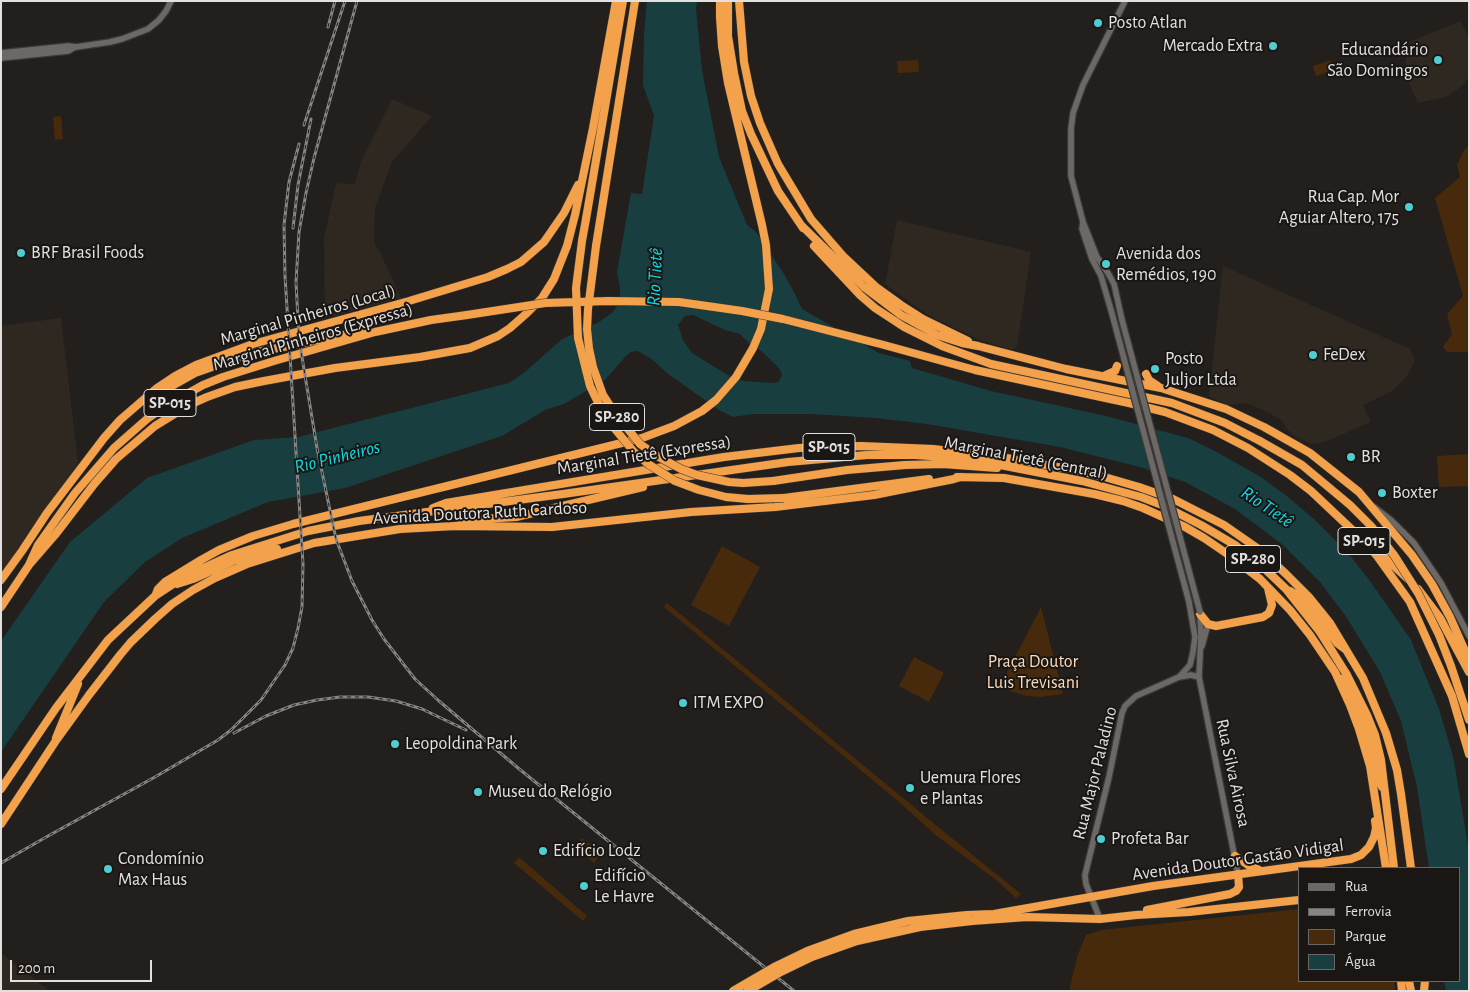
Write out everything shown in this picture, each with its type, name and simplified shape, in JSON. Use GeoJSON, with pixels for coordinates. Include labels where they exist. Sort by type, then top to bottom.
{"type":"FeatureCollection","features":[{"type":"Feature","properties":{"kind":"highway"},"geometry":{"type":"LineString","coordinates":[[28,565],[116,460],[155,426],[189,405],[235,388],[264,381],[335,368],[420,357],[470,348],[498,336],[527,313],[542,298],[554,279],[568,246],[616,1]]}},
{"type":"Feature","properties":{"kind":"highway"},"geometry":{"type":"LineString","coordinates":[[622,1],[582,241],[576,288],[578,338],[590,386],[605,417],[634,452],[648,464],[675,480],[699,490],[726,497],[748,499],[784,498],[949,477],[1004,478],[1123,501],[1171,520],[1204,538],[1244,566],[1267,586],[1300,621],[1335,672],[1346,684],[1359,712],[1369,742],[1377,777],[1385,792]]}},
{"type":"Feature","properties":{"kind":"highway","name":"SP-280"},"geometry":{"type":"LineString","coordinates":[[634,1],[588,309],[587,330],[593,367],[603,395],[614,412],[640,444],[657,456],[680,469],[729,482],[773,481]]}},
{"type":"Feature","properties":{"kind":"highway"},"geometry":{"type":"LineString","coordinates":[[155,596],[158,589],[165,582],[201,560],[219,550],[270,531],[642,438],[674,426],[702,411],[716,400],[746,363],[761,329],[769,289],[766,245],[728,83],[722,46],[720,1]]}},
{"type":"Feature","properties":{"kind":"highway"},"geometry":{"type":"LineString","coordinates":[[728,1],[728,36],[734,73],[742,111],[751,134],[778,191],[815,246],[860,295],[904,327],[942,346],[991,364],[1172,403],[1225,423],[1302,465],[1350,505],[1371,526],[1415,586],[1434,622],[1469,720]]}},
{"type":"Feature","properties":{"kind":"highway"},"geometry":{"type":"LineString","coordinates":[[739,1],[744,62],[751,96],[760,123],[778,164],[811,219],[844,257],[876,287],[923,319],[978,346]]}},
{"type":"Feature","properties":{"kind":"highway","name":"Marginal Pinheiros (Local)"},"geometry":{"type":"LineString","coordinates":[[1,580],[47,513],[104,438],[120,420],[157,388],[175,376],[222,355],[253,344],[488,277],[508,269],[521,262],[533,252],[550,234],[564,213],[582,177]]}},
{"type":"Feature","properties":{"kind":"highway"},"geometry":{"type":"LineString","coordinates":[[801,225],[864,288],[901,315],[937,335],[1066,369],[1161,388],[1226,409],[1310,453],[1360,492],[1412,555],[1432,584],[1450,616],[1469,660]]}},
{"type":"Feature","properties":{"kind":"highway","name":"Marginal Pinheiros (Expressa)"},"geometry":{"type":"LineString","coordinates":[[1,607],[56,519],[114,448],[146,419],[197,388],[223,377],[375,332],[431,320],[545,303],[679,302],[742,311],[782,319],[976,370],[1165,412],[1213,430],[1248,448],[1304,486],[1337,515]]}},
{"type":"Feature","properties":{"kind":"highway"},"geometry":{"type":"LineString","coordinates":[[136,405],[147,401],[195,373],[242,357],[343,334],[363,331],[375,332]]}},
{"type":"Feature","properties":{"kind":"highway"},"geometry":{"type":"LineString","coordinates":[[1103,376],[1115,371],[1117,366]]}},
{"type":"Feature","properties":{"kind":"highway"},"geometry":{"type":"LineString","coordinates":[[1146,374],[1149,380],[1161,388]]}},
{"type":"Feature","properties":{"kind":"highway","name":"Marginal Tietê (Expressa)"},"geometry":{"type":"LineString","coordinates":[[155,596],[196,571],[232,555],[308,531],[359,521],[428,512],[446,503],[756,452],[824,447],[903,447],[970,453],[1080,471],[1118,480],[1193,508],[1238,534],[1271,559],[1320,610],[1348,652]]}},
{"type":"Feature","properties":{"kind":"highway","name":"Marginal Tietê (Central)"},"geometry":{"type":"LineString","coordinates":[[428,512],[788,462],[833,457],[892,454],[966,459],[1082,481],[1141,497],[1182,515],[1216,534]]}},
{"type":"Feature","properties":{"kind":"highway","name":"SP-015"},"geometry":{"type":"LineString","coordinates":[[773,481],[847,470],[905,465],[943,464],[996,469],[1009,467]]}},
{"type":"Feature","properties":{"kind":"highway"},"geometry":{"type":"LineString","coordinates":[[455,526],[467,520],[516,517],[664,483],[734,475],[742,469]]}},
{"type":"Feature","properties":{"kind":"highway","name":"Avenida Doutora Ruth Cardoso"},"geometry":{"type":"LineString","coordinates":[[1,824],[55,743],[120,655],[172,604],[193,590],[233,569],[314,543],[400,529],[455,526],[552,527],[685,512],[785,506],[867,496],[961,477]]}},
{"type":"Feature","properties":{"kind":"highway"},"geometry":{"type":"LineString","coordinates":[[1337,515],[1350,523],[1418,588],[1440,618],[1469,672]]}},
{"type":"Feature","properties":{"kind":"highway","name":"SP-015"},"geometry":{"type":"LineString","coordinates":[[1337,515],[1377,556],[1410,602],[1452,696],[1469,754]]}},
{"type":"Feature","properties":{"kind":"highway","name":"SP-280"},"geometry":{"type":"LineString","coordinates":[[1216,534],[1248,555],[1286,589]]}},
{"type":"Feature","properties":{"kind":"highway"},"geometry":{"type":"LineString","coordinates":[[173,584],[186,582],[233,561],[256,554],[283,548],[291,550]]}},
{"type":"Feature","properties":{"kind":"highway"},"geometry":{"type":"LineString","coordinates":[[1200,613],[1208,624],[1220,626],[1259,618],[1270,613],[1272,605],[1267,586]]}},
{"type":"Feature","properties":{"kind":"highway"},"geometry":{"type":"LineString","coordinates":[[1286,589],[1297,595],[1324,625],[1337,643],[1348,652]]}},
{"type":"Feature","properties":{"kind":"highway"},"geometry":{"type":"LineString","coordinates":[[1286,589],[1325,639],[1360,699],[1371,725],[1378,746],[1394,867]]}},
{"type":"Feature","properties":{"kind":"highway","name":"SP-015"},"geometry":{"type":"LineString","coordinates":[[1,789],[80,675],[108,640],[155,596]]}},
{"type":"Feature","properties":{"kind":"highway","name":"SP-015"},"geometry":{"type":"LineString","coordinates":[[1348,652],[1372,697],[1391,750],[1401,794],[1412,867]]}},
{"type":"Feature","properties":{"kind":"highway"},"geometry":{"type":"LineString","coordinates":[[1335,672],[1359,729],[1370,766],[1386,867]]}},
{"type":"Feature","properties":{"kind":"highway"},"geometry":{"type":"LineString","coordinates":[[55,743],[58,730],[80,675]]}},
{"type":"Feature","properties":{"kind":"highway","name":"Avenida Doutor Gastão Vidigal"},"geometry":{"type":"LineString","coordinates":[[969,918],[1238,874],[1351,859],[1361,855],[1370,847],[1376,828],[1374,814],[1376,804]]}},
{"type":"Feature","properties":{"kind":"highway"},"geometry":{"type":"LineString","coordinates":[[1235,856],[1261,871]]}},
{"type":"Feature","properties":{"kind":"highway"},"geometry":{"type":"LineString","coordinates":[[1136,915],[1146,910],[1230,894],[1239,887],[1238,874]]}},
{"type":"Feature","properties":{"kind":"highway"},"geometry":{"type":"LineString","coordinates":[[733,991],[784,962],[816,948],[854,934],[908,922],[1027,917],[1100,919],[1298,900]]}},
{"type":"Feature","properties":{"kind":"highway"},"geometry":{"type":"LineString","coordinates":[[748,991],[812,957],[858,942],[920,927],[969,918]]}},
{"type":"Feature","properties":{"kind":"main road"},"geometry":{"type":"LineString","coordinates":[[1,53],[68,46],[76,47],[110,42],[148,29],[162,16],[171,1]]}},
{"type":"Feature","properties":{"kind":"main road"},"geometry":{"type":"LineString","coordinates":[[1125,2],[1083,85],[1073,113],[1071,128],[1071,176],[1083,222],[1097,257],[1114,284],[1200,613],[1199,677],[1191,675],[1179,677]]}},
{"type":"Feature","properties":{"kind":"main road"},"geometry":{"type":"LineString","coordinates":[[1,58],[68,51],[76,47]]}},
{"type":"Feature","properties":{"kind":"main road"},"geometry":{"type":"LineString","coordinates":[[1083,222],[1082,229],[1089,251],[1101,276],[1111,310],[1189,602],[1194,637],[1193,652],[1190,664],[1179,677]]}},
{"type":"Feature","properties":{"kind":"main road"},"geometry":{"type":"LineString","coordinates":[[1370,505],[1392,521],[1414,543],[1441,583],[1469,636]]}},
{"type":"Feature","properties":{"kind":"main road"},"geometry":{"type":"LineString","coordinates":[[1200,650],[1208,624]]}},
{"type":"Feature","properties":{"kind":"main road","name":"Rua Major Paladino"},"geometry":{"type":"LineString","coordinates":[[1100,919],[1085,881],[1086,869],[1109,777],[1122,713],[1125,706],[1136,696],[1179,677]]}},
{"type":"Feature","properties":{"kind":"main road","name":"Rua Silva Airosa"},"geometry":{"type":"LineString","coordinates":[[1199,677],[1238,874]]}},
{"type":"Feature","properties":{"kind":"shaded area","name":"Educandário São Domingos"},"geometry":{"type":"Polygon","coordinates":[[[1461,21],[1469,38],[1469,77],[1462,86],[1446,97],[1418,103],[1406,77],[1406,43],[1461,21]]]}},
{"type":"Feature","properties":{"kind":"shaded area"},"geometry":{"type":"Polygon","coordinates":[[[392,99],[432,116],[392,162],[375,208],[374,242],[401,298],[325,318],[324,239],[336,183],[355,184],[361,161],[392,99]]]}},
{"type":"Feature","properties":{"kind":"shaded area"},"geometry":{"type":"Polygon","coordinates":[[[897,220],[1031,252],[1017,347],[1011,350],[977,339],[926,314],[885,284],[897,220]]]}},
{"type":"Feature","properties":{"kind":"shaded area","name":"FeDex"},"geometry":{"type":"Polygon","coordinates":[[[1223,266],[1410,349],[1415,361],[1406,377],[1392,391],[1363,405],[1371,422],[1327,441],[1315,444],[1308,443],[1293,435],[1282,421],[1271,414],[1252,405],[1240,403],[1231,405],[1222,403],[1209,396],[1223,266]]]}},
{"type":"Feature","properties":{"kind":"shaded area"},"geometry":{"type":"Polygon","coordinates":[[[61,318],[79,471],[1,582],[1,326],[61,318]]]}},
{"type":"Feature","properties":{"kind":"shaded area"},"geometry":{"type":"Polygon","coordinates":[[[4,955],[49,991],[1,991],[1,957],[4,955]]]}},
{"type":"Feature","properties":{"kind":"green space"},"geometry":{"type":"Polygon","coordinates":[[[918,60],[919,72],[898,73],[897,61],[918,60]]]}},
{"type":"Feature","properties":{"kind":"green space"},"geometry":{"type":"Polygon","coordinates":[[[1331,60],[1335,70],[1316,76],[1313,66],[1331,60]]]}},
{"type":"Feature","properties":{"kind":"green space"},"geometry":{"type":"Polygon","coordinates":[[[61,116],[63,139],[55,140],[53,117],[61,116]]]}},
{"type":"Feature","properties":{"kind":"green space"},"geometry":{"type":"Polygon","coordinates":[[[1469,146],[1469,352],[1447,352],[1443,347],[1452,334],[1447,314],[1463,296],[1435,198],[1460,177],[1457,165],[1464,150],[1469,146]]]}},
{"type":"Feature","properties":{"kind":"green space"},"geometry":{"type":"Polygon","coordinates":[[[1469,454],[1469,486],[1439,487],[1437,456],[1469,454]]]}},
{"type":"Feature","properties":{"kind":"green space"},"geometry":{"type":"Polygon","coordinates":[[[722,546],[760,567],[729,626],[691,605],[722,546]]]}},
{"type":"Feature","properties":{"kind":"green space"},"geometry":{"type":"Polygon","coordinates":[[[667,603],[1021,894],[1016,898],[995,879],[938,837],[899,802],[664,607],[667,603]]]}},
{"type":"Feature","properties":{"kind":"green space","name":"Praça Doutor Luis Trevisani"},"geometry":{"type":"Polygon","coordinates":[[[1041,607],[1063,694],[1041,697],[1027,696],[999,688],[1041,607]]]}},
{"type":"Feature","properties":{"kind":"green space"},"geometry":{"type":"Polygon","coordinates":[[[914,657],[944,673],[929,702],[899,686],[914,657]]]}},
{"type":"Feature","properties":{"kind":"green space"},"geometry":{"type":"Polygon","coordinates":[[[582,838],[601,853],[594,863],[575,847],[582,838]]]}},
{"type":"Feature","properties":{"kind":"green space"},"geometry":{"type":"Polygon","coordinates":[[[519,857],[587,916],[583,921],[514,863],[519,857]]]}},
{"type":"Feature","properties":{"kind":"green space"},"geometry":{"type":"Polygon","coordinates":[[[1298,909],[1298,982],[1394,982],[1395,991],[1069,991],[1078,954],[1086,935],[1101,930],[1298,909]]]}},
{"type":"Feature","properties":{"kind":"water"},"geometry":{"type":"Polygon","coordinates":[[[647,1],[697,1],[696,9],[702,70],[719,157],[747,225],[756,232],[784,274],[802,309],[879,353],[910,361],[912,368],[991,391],[1106,416],[1188,438],[1261,477],[1314,519],[1348,553],[1411,640],[1439,709],[1450,746],[1469,851],[1469,991],[1446,991],[1444,982],[1460,982],[1460,867],[1429,867],[1417,787],[1401,721],[1380,672],[1347,618],[1320,582],[1283,545],[1235,509],[1185,482],[1140,467],[1060,447],[927,424],[876,418],[811,414],[753,414],[733,417],[719,410],[667,373],[653,360],[638,351],[631,352],[626,356],[605,380],[564,404],[545,410],[502,436],[345,488],[268,502],[182,538],[145,562],[104,602],[1,752],[1,641],[70,542],[147,478],[254,440],[298,437],[509,383],[525,372],[562,339],[599,322],[612,313],[620,302],[617,272],[631,193],[642,194],[654,116],[643,85],[647,1]],[[693,315],[685,316],[678,325],[683,340],[692,353],[726,374],[743,381],[778,382],[782,375],[780,370],[740,334],[725,330],[693,315]]]}},
{"type":"Feature","properties":{"kind":"railway"},"geometry":{"type":"LineString","coordinates":[[328,27],[335,1]]}},
{"type":"Feature","properties":{"kind":"railway"},"geometry":{"type":"LineString","coordinates":[[304,125],[345,1]]}},
{"type":"Feature","properties":{"kind":"railway"},"geometry":{"type":"LineString","coordinates":[[357,1],[306,193],[299,232],[296,282],[299,339],[317,448],[336,539],[352,581],[384,639],[415,679],[518,768],[794,991]]}},
{"type":"Feature","properties":{"kind":"railway"},"geometry":{"type":"LineString","coordinates":[[293,228],[298,185],[311,119]]}},
{"type":"Feature","properties":{"kind":"railway"},"geometry":{"type":"LineString","coordinates":[[1,863],[218,740],[231,730],[261,700],[285,665],[293,648],[302,607],[303,564],[285,276],[284,225],[289,182],[299,144]]}},
{"type":"Feature","properties":{"kind":"railway"},"geometry":{"type":"LineString","coordinates":[[234,733],[266,716],[294,705],[340,697],[368,697],[396,701],[422,709],[466,730]]}},
{"type":"Feature","properties":{"kind":"place","name":"Posto Atlan"},"geometry":{"type":"Point","coordinates":[1098,23]}},
{"type":"Feature","properties":{"kind":"place","name":"Mercado Extra"},"geometry":{"type":"Point","coordinates":[1273,46]}},
{"type":"Feature","properties":{"kind":"place","name":"Educandário São Domingos"},"geometry":{"type":"Point","coordinates":[1438,60]}},
{"type":"Feature","properties":{"kind":"place","name":"Rua Cap. Mor Aguiar Altero, 175"},"geometry":{"type":"Point","coordinates":[1409,207]}},
{"type":"Feature","properties":{"kind":"place","name":"BRF Brasil Foods"},"geometry":{"type":"Point","coordinates":[21,253]}},
{"type":"Feature","properties":{"kind":"place","name":"Avenida dos Remédios, 190"},"geometry":{"type":"Point","coordinates":[1106,264]}},
{"type":"Feature","properties":{"kind":"place","name":"FeDex"},"geometry":{"type":"Point","coordinates":[1313,355]}},
{"type":"Feature","properties":{"kind":"place","name":"Posto Juljor Ltda"},"geometry":{"type":"Point","coordinates":[1155,369]}},
{"type":"Feature","properties":{"kind":"place","name":"BR"},"geometry":{"type":"Point","coordinates":[1351,457]}},
{"type":"Feature","properties":{"kind":"place","name":"Boxter"},"geometry":{"type":"Point","coordinates":[1382,493]}},
{"type":"Feature","properties":{"kind":"place","name":"ITM EXPO"},"geometry":{"type":"Point","coordinates":[683,703]}},
{"type":"Feature","properties":{"kind":"place","name":"Leopoldina Park"},"geometry":{"type":"Point","coordinates":[395,744]}},
{"type":"Feature","properties":{"kind":"place","name":"Uemura Flores e Plantas"},"geometry":{"type":"Point","coordinates":[910,788]}},
{"type":"Feature","properties":{"kind":"place","name":"Museu do Relógio"},"geometry":{"type":"Point","coordinates":[478,792]}},
{"type":"Feature","properties":{"kind":"place","name":"Profeta Bar"},"geometry":{"type":"Point","coordinates":[1101,839]}},
{"type":"Feature","properties":{"kind":"place","name":"Edifício Lodz"},"geometry":{"type":"Point","coordinates":[543,851]}},
{"type":"Feature","properties":{"kind":"place","name":"Condomínio Max Haus"},"geometry":{"type":"Point","coordinates":[108,869]}},
{"type":"Feature","properties":{"kind":"place","name":"Edifício Le Havre"},"geometry":{"type":"Point","coordinates":[584,886]}},
{"type":"Feature","properties":{"kind":"water label","name":"Rio Tietê"},"geometry":{"type":"Point","coordinates":[655,277]}},
{"type":"Feature","properties":{"kind":"water label","name":"Rio Pinheiros"},"geometry":{"type":"Point","coordinates":[337,457]}},
{"type":"Feature","properties":{"kind":"water label","name":"Rio Tietê"},"geometry":{"type":"Point","coordinates":[1267,507]}}]}
